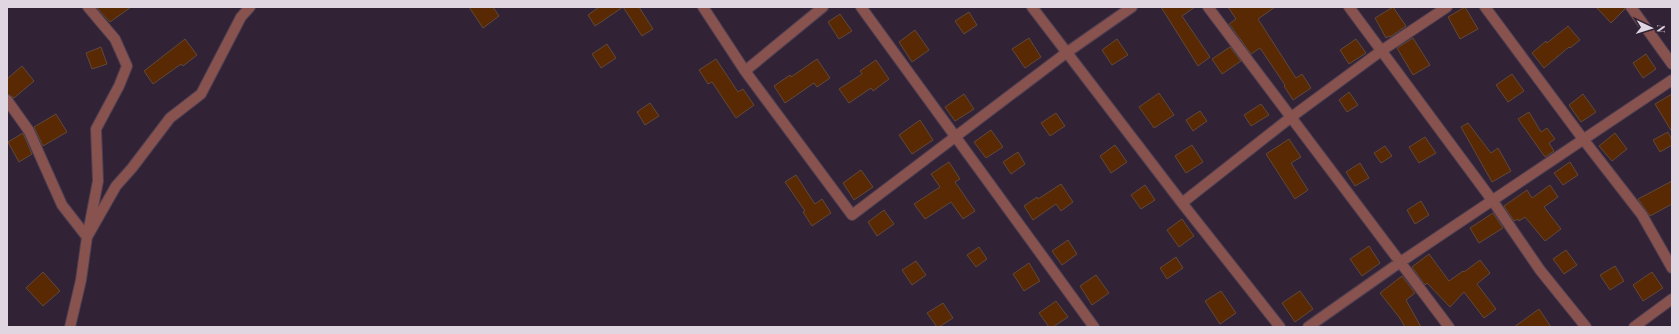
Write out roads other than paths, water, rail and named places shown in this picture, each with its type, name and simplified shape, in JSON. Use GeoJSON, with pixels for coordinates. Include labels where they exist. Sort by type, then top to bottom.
{"type":"FeatureCollection","features":[{"type":"Feature","properties":{"kind":"street"},"geometry":{"type":"LineString","coordinates":[[70,327],[81,280],[87,237],[98,181],[96,128],[119,86],[127,66],[115,39],[88,7]]}},
{"type":"Feature","properties":{"kind":"street"},"geometry":{"type":"LineString","coordinates":[[236,7],[241,17]]}},
{"type":"Feature","properties":{"kind":"street"},"geometry":{"type":"LineString","coordinates":[[87,237],[116,186],[132,168],[170,118],[202,94],[241,17],[250,7]]}},
{"type":"Feature","properties":{"kind":"street"},"geometry":{"type":"LineString","coordinates":[[703,7],[744,71],[852,215],[1066,53],[1132,7]]}},
{"type":"Feature","properties":{"kind":"street"},"geometry":{"type":"LineString","coordinates":[[744,71],[823,7]]}},
{"type":"Feature","properties":{"kind":"street"},"geometry":{"type":"LineString","coordinates":[[861,7],[1094,327]]}},
{"type":"Feature","properties":{"kind":"street"},"geometry":{"type":"LineString","coordinates":[[1032,7],[1182,203],[1280,327]]}},
{"type":"Feature","properties":{"kind":"street"},"geometry":{"type":"LineString","coordinates":[[1208,7],[1290,118],[1449,327]]}},
{"type":"Feature","properties":{"kind":"street"},"geometry":{"type":"LineString","coordinates":[[1350,7],[1492,200],[1540,270],[1586,327]]}},
{"type":"Feature","properties":{"kind":"street"},"geometry":{"type":"LineString","coordinates":[[1182,203],[1290,118],[1381,51],[1447,7]]}},
{"type":"Feature","properties":{"kind":"street"},"geometry":{"type":"LineString","coordinates":[[1485,7],[1583,139],[1642,215],[1672,268]]}},
{"type":"Feature","properties":{"kind":"street"},"geometry":{"type":"LineString","coordinates":[[1631,7],[1672,64]]}},
{"type":"Feature","properties":{"kind":"street"},"geometry":{"type":"LineString","coordinates":[[1308,327],[1492,200],[1672,80]]}},
{"type":"Feature","properties":{"kind":"street"},"geometry":{"type":"LineString","coordinates":[[7,100],[29,131],[62,205],[87,237]]}},
{"type":"Feature","properties":{"kind":"street"},"geometry":{"type":"LineString","coordinates":[[1634,327],[1672,299]]}}]}
